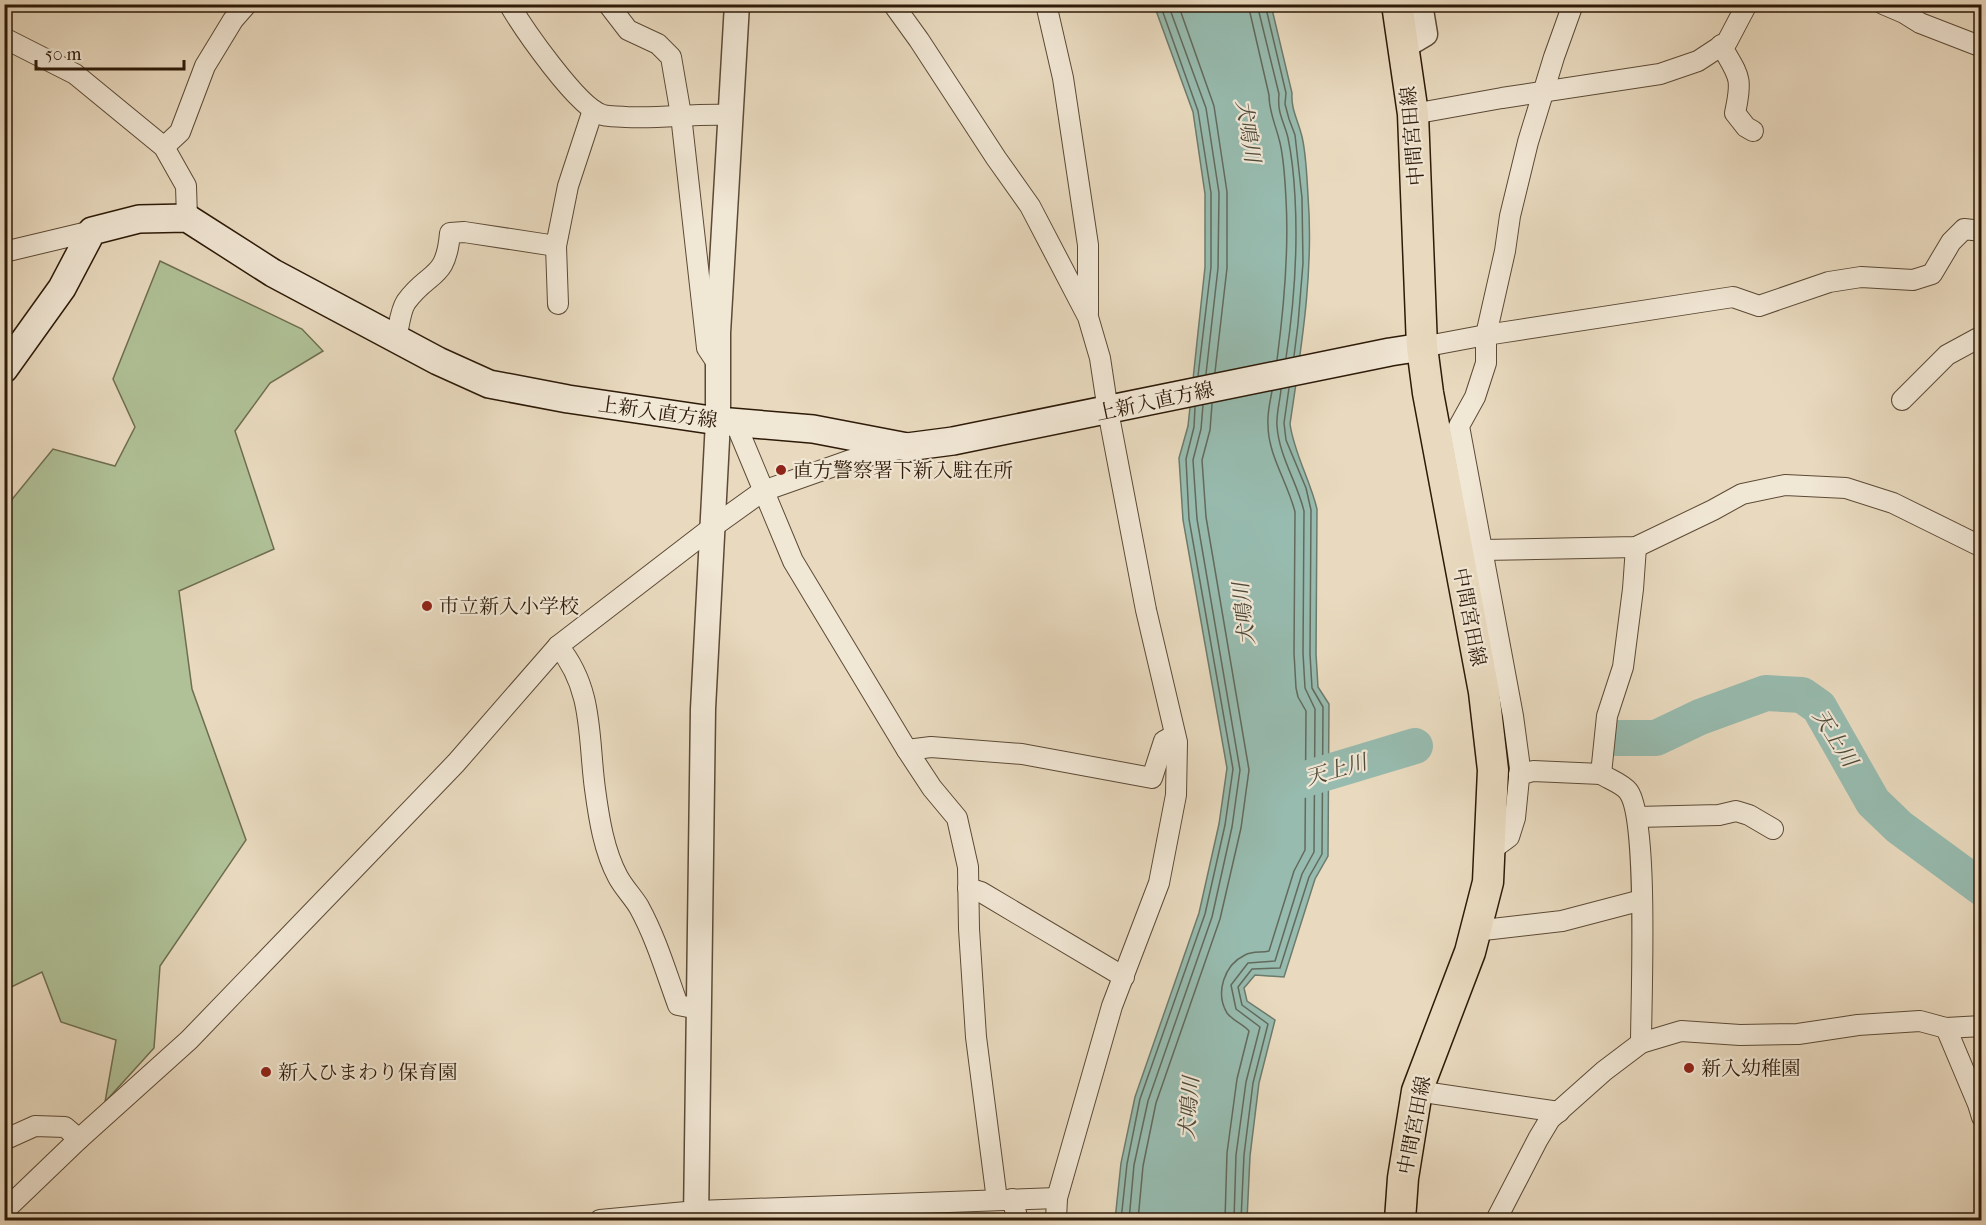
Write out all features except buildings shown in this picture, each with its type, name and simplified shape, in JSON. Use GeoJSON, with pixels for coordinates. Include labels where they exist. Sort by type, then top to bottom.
{"type":"FeatureCollection","features":[{"type":"Feature","properties":{"kind":"main road","name":"中間宮田線"},"geometry":{"type":"LineString","coordinates":[[1397,4],[1413,114],[1422,348],[1428,393],[1484,692],[1493,770],[1488,882],[1470,952],[1417,1091],[1403,1178],[1400,1221]]}},
{"type":"Feature","properties":{"kind":"main road","name":"上新入直方線"},"geometry":{"type":"LineString","coordinates":[[187,218],[273,273],[438,361],[489,384],[568,399],[727,422],[813,429],[907,447],[953,441],[1390,352],[1422,348]]}},
{"type":"Feature","properties":{"kind":"main road"},"geometry":{"type":"LineString","coordinates":[[4,369],[62,288],[92,231],[139,219],[187,218]]}},
{"type":"Feature","properties":{"kind":"street"},"geometry":{"type":"LineString","coordinates":[[164,147],[180,132],[205,66],[233,20],[247,4]]}},
{"type":"Feature","properties":{"kind":"street"},"geometry":{"type":"LineString","coordinates":[[508,4],[532,40],[583,102],[602,115],[647,118],[704,113],[731,115]]}},
{"type":"Feature","properties":{"kind":"street"},"geometry":{"type":"LineString","coordinates":[[608,4],[628,30],[658,44],[671,57],[681,115],[707,348],[718,365]]}},
{"type":"Feature","properties":{"kind":"street"},"geometry":{"type":"LineString","coordinates":[[696,1216],[703,709],[714,526],[727,422],[718,365],[718,333],[736,4]]}},
{"type":"Feature","properties":{"kind":"street"},"geometry":{"type":"LineString","coordinates":[[893,4],[1030,206],[1088,317],[1114,410],[1146,610],[1177,742],[1176,795],[1159,883],[1112,1006],[1057,1198],[1056,1221]]}},
{"type":"Feature","properties":{"kind":"street"},"geometry":{"type":"LineString","coordinates":[[1046,4],[1063,78],[1088,244],[1088,317]]}},
{"type":"Feature","properties":{"kind":"street"},"geometry":{"type":"LineString","coordinates":[[1403,46],[1425,34],[1420,4]]}},
{"type":"Feature","properties":{"kind":"street"},"geometry":{"type":"LineString","coordinates":[[1490,851],[1509,837],[1515,818],[1519,775],[1513,716],[1459,426],[1475,397],[1486,363],[1486,335],[1505,251],[1510,216],[1528,142],[1573,4]]}},
{"type":"Feature","properties":{"kind":"street"},"geometry":{"type":"LineString","coordinates":[[1413,114],[1659,74],[1698,61],[1727,42],[1747,4]]}},
{"type":"Feature","properties":{"kind":"street"},"geometry":{"type":"LineString","coordinates":[[1883,4],[1907,9],[1920,23],[1982,47]]}},
{"type":"Feature","properties":{"kind":"street"},"geometry":{"type":"LineString","coordinates":[[4,38],[75,74],[164,147],[186,186],[187,218]]}},
{"type":"Feature","properties":{"kind":"street"},"geometry":{"type":"LineString","coordinates":[[1721,45],[1739,77],[1741,87],[1735,113],[1753,132]]}},
{"type":"Feature","properties":{"kind":"street"},"geometry":{"type":"LineString","coordinates":[[558,304],[556,246],[568,186],[593,110]]}},
{"type":"Feature","properties":{"kind":"street"},"geometry":{"type":"LineString","coordinates":[[1422,348],[1486,335],[1733,297],[1759,306],[1829,282],[1861,277],[1913,280],[1932,274],[1951,242],[1964,229],[1982,231]]}},
{"type":"Feature","properties":{"kind":"street"},"geometry":{"type":"LineString","coordinates":[[4,252],[92,231]]}},
{"type":"Feature","properties":{"kind":"street"},"geometry":{"type":"LineString","coordinates":[[396,339],[404,305],[414,292],[440,271],[448,252],[450,233],[464,232],[556,246]]}},
{"type":"Feature","properties":{"kind":"street"},"geometry":{"type":"LineString","coordinates":[[1902,400],[1947,355],[1982,336]]}},
{"type":"Feature","properties":{"kind":"street"},"geometry":{"type":"LineString","coordinates":[[727,422],[763,491],[793,561],[907,750],[932,788],[957,818],[968,867],[969,929],[976,1037],[1005,1200],[1018,1221]]}},
{"type":"Feature","properties":{"kind":"street"},"geometry":{"type":"LineString","coordinates":[[4,1211],[79,1139],[189,1040],[456,763],[558,646],[763,491],[851,459],[907,447]]}},
{"type":"Feature","properties":{"kind":"street"},"geometry":{"type":"LineString","coordinates":[[1482,550],[1636,547],[1742,494],[1785,484],[1846,488],[1893,503],[1982,547]]}},
{"type":"Feature","properties":{"kind":"street"},"geometry":{"type":"LineString","coordinates":[[1601,774],[1607,716],[1623,667],[1636,547]]}},
{"type":"Feature","properties":{"kind":"street"},"geometry":{"type":"LineString","coordinates":[[558,646],[571,662],[578,676],[586,703],[595,790],[604,843],[618,878],[638,907],[654,942],[678,1005],[699,1009]]}},
{"type":"Feature","properties":{"kind":"street"},"geometry":{"type":"LineString","coordinates":[[907,750],[931,747],[1022,754],[1152,777],[1164,741],[1175,735]]}},
{"type":"Feature","properties":{"kind":"street"},"geometry":{"type":"LineString","coordinates":[[1519,775],[1533,771],[1601,774],[1628,792],[1637,816],[1642,900],[1641,1043]]}},
{"type":"Feature","properties":{"kind":"street"},"geometry":{"type":"LineString","coordinates":[[1637,816],[1719,815],[1736,811],[1749,815],[1773,830]]}},
{"type":"Feature","properties":{"kind":"street"},"geometry":{"type":"LineString","coordinates":[[968,888],[981,892],[1124,977]]}},
{"type":"Feature","properties":{"kind":"street"},"geometry":{"type":"LineString","coordinates":[[1475,931],[1493,931],[1562,921],[1642,900]]}},
{"type":"Feature","properties":{"kind":"street"},"geometry":{"type":"LineString","coordinates":[[1496,1221],[1550,1119],[1604,1071],[1641,1043],[1681,1031],[1740,1035],[1798,1034],[1858,1024],[1920,1021],[1946,1028],[1982,1026]]}},
{"type":"Feature","properties":{"kind":"street"},"geometry":{"type":"LineString","coordinates":[[1946,1028],[1982,1117]]}},
{"type":"Feature","properties":{"kind":"street"},"geometry":{"type":"LineString","coordinates":[[1417,1091],[1559,1112]]}},
{"type":"Feature","properties":{"kind":"street"},"geometry":{"type":"LineString","coordinates":[[4,1140],[34,1126],[65,1127],[79,1139]]}},
{"type":"Feature","properties":{"kind":"street"},"geometry":{"type":"LineString","coordinates":[[600,1221],[1057,1198]]}},
{"type":"Feature","properties":{"kind":"green space"},"geometry":{"type":"Polygon","coordinates":[[[160,261],[302,329],[323,351],[270,383],[235,431],[274,549],[179,591],[192,689],[246,840],[160,966],[154,1048],[105,1102],[116,1040],[61,1022],[42,972],[5,990],[5,508],[53,449],[115,466],[135,427],[113,379],[160,261]]]}},
{"type":"Feature","properties":{"kind":"water","name":"犬鳴川"},"geometry":{"type":"Polygon","coordinates":[[[1154,5],[1271,5],[1292,93],[1293,109],[1303,140],[1306,164],[1309,225],[1308,282],[1290,424],[1317,509],[1316,654],[1318,687],[1329,704],[1328,856],[1315,879],[1284,977],[1255,975],[1244,988],[1247,1001],[1275,1020],[1259,1083],[1250,1156],[1247,1220],[1115,1220],[1121,1163],[1135,1097],[1199,913],[1219,824],[1227,768],[1183,520],[1179,458],[1188,426],[1205,267],[1205,194],[1193,112],[1154,5]]]}},
{"type":"Feature","properties":{"kind":"waterway","name":"天上川"},"geometry":{"type":"LineString","coordinates":[[1617,738],[1656,738],[1700,717],[1766,693],[1802,695],[1819,707],[1873,802],[1899,827],[1982,888]]}},
{"type":"Feature","properties":{"kind":"waterway","name":"天上川"},"geometry":{"type":"LineString","coordinates":[[1282,786],[1415,746]]}},
{"type":"Feature","properties":{"kind":"place","name":"直方警察署下新入駐在所"},"geometry":{"type":"Point","coordinates":[781,470]}},
{"type":"Feature","properties":{"kind":"place","name":"市立新入小学校"},"geometry":{"type":"Point","coordinates":[427,606]}},
{"type":"Feature","properties":{"kind":"place","name":"新入幼稚園"},"geometry":{"type":"Point","coordinates":[1689,1068]}},
{"type":"Feature","properties":{"kind":"place","name":"新入ひまわり保育園"},"geometry":{"type":"Point","coordinates":[266,1072]}}]}
